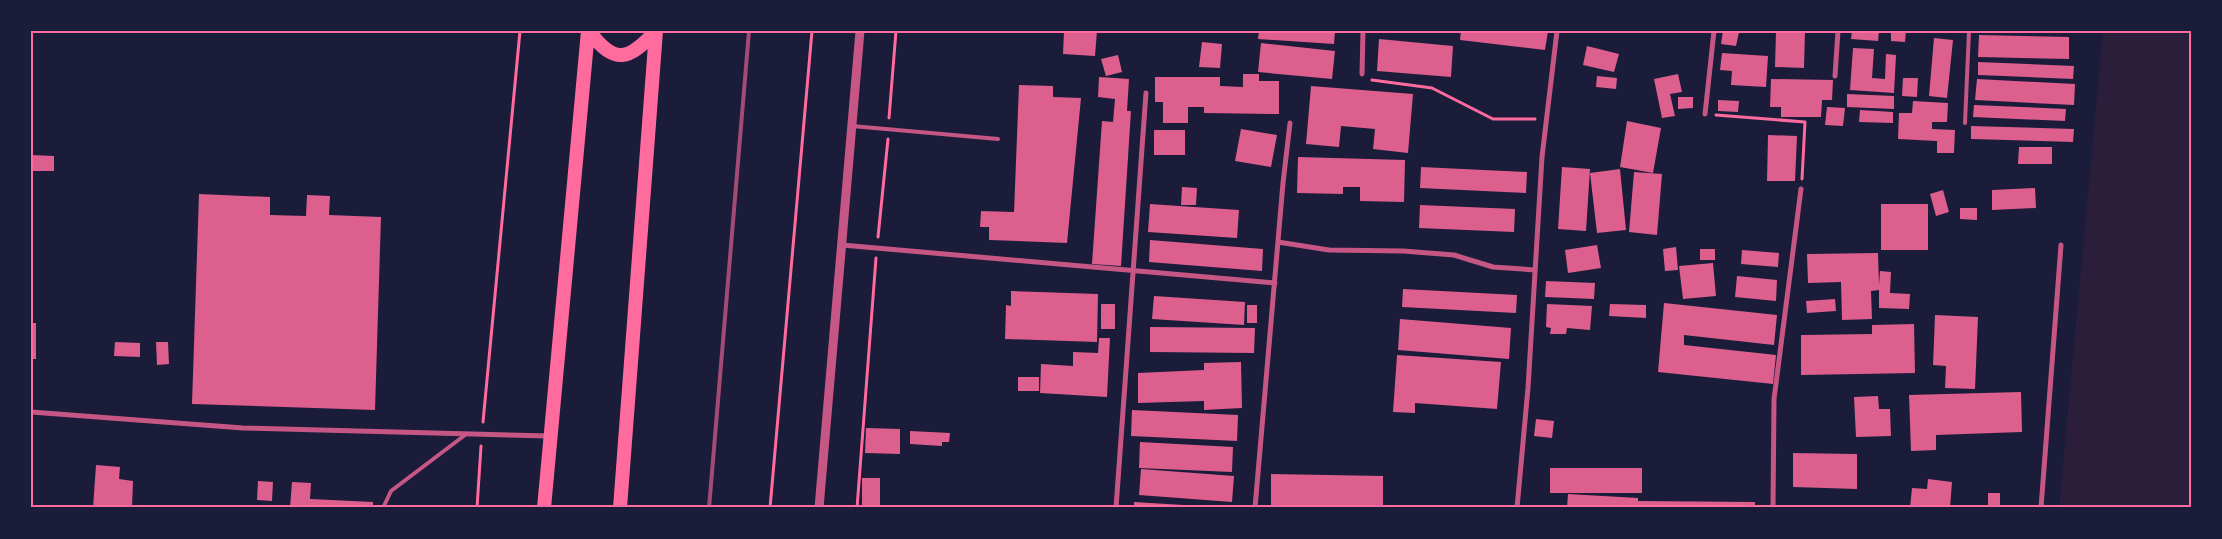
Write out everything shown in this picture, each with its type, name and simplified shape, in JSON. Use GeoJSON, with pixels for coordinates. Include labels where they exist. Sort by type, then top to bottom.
{"type":"FeatureCollection","features":[{"type":"Feature","properties":{"kind":"highway"},"geometry":{"type":"LineString","coordinates":[[588,31],[609,53],[622,55],[632,54],[656,31]]}},
{"type":"Feature","properties":{"kind":"highway"},"geometry":{"type":"LineString","coordinates":[[544,508],[549,436],[588,31]]}},
{"type":"Feature","properties":{"kind":"highway"},"geometry":{"type":"LineString","coordinates":[[620,508],[656,31]]}},
{"type":"Feature","properties":{"kind":"street"},"geometry":{"type":"LineString","coordinates":[[820,508],[860,31]]}},
{"type":"Feature","properties":{"kind":"street"},"geometry":{"type":"LineString","coordinates":[[1362,74],[1363,31]]}},
{"type":"Feature","properties":{"kind":"street"},"geometry":{"type":"LineString","coordinates":[[1517,508],[1528,388],[1542,158],[1557,31]]}},
{"type":"Feature","properties":{"kind":"street"},"geometry":{"type":"LineString","coordinates":[[1705,114],[1714,31]]}},
{"type":"Feature","properties":{"kind":"street"},"geometry":{"type":"LineString","coordinates":[[1835,76],[1838,31]]}},
{"type":"Feature","properties":{"kind":"street"},"geometry":{"type":"LineString","coordinates":[[1116,508],[1146,93]]}},
{"type":"Feature","properties":{"kind":"street"},"geometry":{"type":"LineString","coordinates":[[1255,508],[1290,123]]}},
{"type":"Feature","properties":{"kind":"street"},"geometry":{"type":"LineString","coordinates":[[1773,508],[1774,399],[1801,189]]}},
{"type":"Feature","properties":{"kind":"street"},"geometry":{"type":"LineString","coordinates":[[1278,242],[1329,250],[1454,254],[1494,267],[1535,270]]}},
{"type":"Feature","properties":{"kind":"street"},"geometry":{"type":"LineString","coordinates":[[842,245],[875,246],[1275,283]]}},
{"type":"Feature","properties":{"kind":"street"},"geometry":{"type":"LineString","coordinates":[[2041,508],[2061,245]]}},
{"type":"Feature","properties":{"kind":"street"},"geometry":{"type":"LineString","coordinates":[[31,412],[243,428],[465,436],[482,433],[493,436],[549,436]]}},
{"type":"Feature","properties":{"kind":"lane"},"geometry":{"type":"LineString","coordinates":[[1965,122],[1969,31]]}},
{"type":"Feature","properties":{"kind":"lane"},"geometry":{"type":"LineString","coordinates":[[852,126],[998,139]]}},
{"type":"Feature","properties":{"kind":"lane"},"geometry":{"type":"LineString","coordinates":[[383,508],[391,491],[465,436]]}},
{"type":"Feature","properties":{"kind":"path"},"geometry":{"type":"LineString","coordinates":[[477,508],[482,433],[520,31]]}},
{"type":"Feature","properties":{"kind":"path"},"geometry":{"type":"LineString","coordinates":[[770,508],[812,31]]}},
{"type":"Feature","properties":{"kind":"path"},"geometry":{"type":"LineString","coordinates":[[857,508],[875,246],[889,129],[896,31]]}},
{"type":"Feature","properties":{"kind":"path"},"geometry":{"type":"LineString","coordinates":[[1362,74],[1372,80],[1432,88],[1493,119],[1546,119]]}},
{"type":"Feature","properties":{"kind":"path"},"geometry":{"type":"LineString","coordinates":[[1705,114],[1805,122],[1801,189]]}},
{"type":"Feature","properties":{"kind":"shaded area"},"geometry":{"type":"Polygon","coordinates":[[[2103,31],[2191,31],[2191,508],[2059,508],[2103,31]]]}},
{"type":"Feature","properties":{"kind":"building"},"geometry":{"type":"Polygon","coordinates":[[[1064,31],[1097,31],[1095,56],[1063,54],[1064,31]]]}},
{"type":"Feature","properties":{"kind":"building"},"geometry":{"type":"Polygon","coordinates":[[[1259,31],[1335,31],[1334,44],[1258,39],[1259,31]]]}},
{"type":"Feature","properties":{"kind":"building"},"geometry":{"type":"Polygon","coordinates":[[[1461,31],[1548,31],[1545,50],[1460,40],[1461,31]]]}},
{"type":"Feature","properties":{"kind":"building"},"geometry":{"type":"Polygon","coordinates":[[[1723,31],[1739,32],[1736,46],[1721,44],[1723,31]]]}},
{"type":"Feature","properties":{"kind":"building"},"geometry":{"type":"Polygon","coordinates":[[[1776,31],[1805,31],[1804,68],[1775,67],[1776,31]]]}},
{"type":"Feature","properties":{"kind":"building"},"geometry":{"type":"Polygon","coordinates":[[[1852,31],[1879,31],[1878,41],[1851,39],[1852,31]]]}},
{"type":"Feature","properties":{"kind":"building"},"geometry":{"type":"Polygon","coordinates":[[[1891,31],[1906,31],[1905,42],[1891,41],[1891,31]]]}},
{"type":"Feature","properties":{"kind":"building"},"geometry":{"type":"Polygon","coordinates":[[[1979,35],[2069,37],[2069,59],[1978,57],[1979,35]]]}},
{"type":"Feature","properties":{"kind":"building"},"geometry":{"type":"Polygon","coordinates":[[[1934,38],[1953,40],[1947,98],[1929,96],[1934,38]]]}},
{"type":"Feature","properties":{"kind":"building"},"geometry":{"type":"Polygon","coordinates":[[[1379,39],[1453,46],[1451,77],[1377,71],[1379,39]]]}},
{"type":"Feature","properties":{"kind":"building"},"geometry":{"type":"Polygon","coordinates":[[[1202,42],[1222,44],[1220,68],[1199,67],[1202,42]]]}},
{"type":"Feature","properties":{"kind":"building"},"geometry":{"type":"Polygon","coordinates":[[[1261,43],[1335,51],[1332,79],[1258,72],[1261,43]]]}},
{"type":"Feature","properties":{"kind":"building"},"geometry":{"type":"Polygon","coordinates":[[[1587,46],[1619,54],[1614,72],[1583,65],[1587,46]]]}},
{"type":"Feature","properties":{"kind":"building"},"geometry":{"type":"Polygon","coordinates":[[[1853,48],[1874,49],[1872,78],[1885,79],[1886,54],[1896,55],[1894,93],[1850,90],[1853,48]]]}},
{"type":"Feature","properties":{"kind":"building"},"geometry":{"type":"Polygon","coordinates":[[[1722,53],[1768,56],[1766,87],[1731,85],[1732,71],[1720,70],[1722,53]]]}},
{"type":"Feature","properties":{"kind":"building"},"geometry":{"type":"Polygon","coordinates":[[[1118,55],[1122,72],[1106,76],[1101,59],[1118,55]]]}},
{"type":"Feature","properties":{"kind":"building"},"geometry":{"type":"Polygon","coordinates":[[[1978,62],[2074,66],[2073,79],[1978,75],[1978,62]]]}},
{"type":"Feature","properties":{"kind":"building"},"geometry":{"type":"Polygon","coordinates":[[[1243,74],[1259,74],[1259,81],[1279,81],[1279,114],[1204,113],[1204,107],[1188,107],[1188,123],[1163,123],[1163,102],[1155,102],[1155,77],[1220,77],[1220,86],[1243,87],[1243,74]]]}},
{"type":"Feature","properties":{"kind":"building"},"geometry":{"type":"Polygon","coordinates":[[[1678,74],[1682,92],[1670,94],[1675,116],[1662,118],[1654,79],[1678,74]]]}},
{"type":"Feature","properties":{"kind":"building"},"geometry":{"type":"Polygon","coordinates":[[[1597,76],[1617,78],[1616,89],[1596,87],[1597,76]]]}},
{"type":"Feature","properties":{"kind":"building"},"geometry":{"type":"Polygon","coordinates":[[[1099,77],[1129,79],[1127,111],[1131,111],[1121,266],[1092,264],[1102,121],[1113,122],[1115,99],[1098,97],[1099,77]]]}},
{"type":"Feature","properties":{"kind":"building"},"geometry":{"type":"Polygon","coordinates":[[[1903,78],[1918,78],[1917,97],[1902,96],[1903,78]]]}},
{"type":"Feature","properties":{"kind":"building"},"geometry":{"type":"Polygon","coordinates":[[[1771,79],[1833,80],[1832,100],[1822,100],[1821,117],[1781,117],[1781,107],[1770,107],[1771,79]]]}},
{"type":"Feature","properties":{"kind":"building"},"geometry":{"type":"Polygon","coordinates":[[[1977,79],[2075,84],[2074,105],[1975,100],[1977,79]]]}},
{"type":"Feature","properties":{"kind":"building"},"geometry":{"type":"Polygon","coordinates":[[[1019,85],[1053,86],[1053,97],[1081,98],[1067,243],[989,240],[989,227],[980,227],[981,211],[1014,212],[1019,85]]]}},
{"type":"Feature","properties":{"kind":"building"},"geometry":{"type":"Polygon","coordinates":[[[1311,86],[1413,94],[1408,153],[1373,149],[1375,129],[1341,126],[1339,147],[1306,144],[1311,86]]]}},
{"type":"Feature","properties":{"kind":"building"},"geometry":{"type":"Polygon","coordinates":[[[1847,94],[1894,96],[1894,109],[1847,107],[1847,94]]]}},
{"type":"Feature","properties":{"kind":"building"},"geometry":{"type":"Polygon","coordinates":[[[1678,97],[1693,97],[1693,108],[1678,109],[1678,97]]]}},
{"type":"Feature","properties":{"kind":"building"},"geometry":{"type":"Polygon","coordinates":[[[1718,100],[1739,101],[1738,112],[1718,111],[1718,100]]]}},
{"type":"Feature","properties":{"kind":"building"},"geometry":{"type":"Polygon","coordinates":[[[1913,101],[1948,103],[1947,122],[1932,122],[1932,129],[1955,130],[1954,153],[1937,153],[1937,141],[1898,139],[1899,113],[1912,113],[1913,101]]]}},
{"type":"Feature","properties":{"kind":"building"},"geometry":{"type":"Polygon","coordinates":[[[1974,105],[2066,109],[2065,121],[1973,117],[1974,105]]]}},
{"type":"Feature","properties":{"kind":"building"},"geometry":{"type":"Polygon","coordinates":[[[1827,107],[1845,108],[1843,126],[1825,125],[1827,107]]]}},
{"type":"Feature","properties":{"kind":"building"},"geometry":{"type":"Polygon","coordinates":[[[1860,110],[1893,112],[1893,123],[1859,122],[1860,110]]]}},
{"type":"Feature","properties":{"kind":"building"},"geometry":{"type":"Polygon","coordinates":[[[1627,121],[1661,128],[1653,173],[1620,167],[1627,121]]]}},
{"type":"Feature","properties":{"kind":"building"},"geometry":{"type":"Polygon","coordinates":[[[1971,126],[2074,129],[2073,142],[1971,139],[1971,126]]]}},
{"type":"Feature","properties":{"kind":"building"},"geometry":{"type":"Polygon","coordinates":[[[1241,129],[1277,135],[1271,167],[1235,161],[1241,129]]]}},
{"type":"Feature","properties":{"kind":"building"},"geometry":{"type":"Polygon","coordinates":[[[1154,130],[1185,130],[1185,155],[1154,155],[1154,130]]]}},
{"type":"Feature","properties":{"kind":"building"},"geometry":{"type":"Polygon","coordinates":[[[1768,135],[1797,136],[1795,181],[1767,181],[1768,135]]]}},
{"type":"Feature","properties":{"kind":"building"},"geometry":{"type":"Polygon","coordinates":[[[2019,147],[2052,147],[2052,164],[2018,164],[2019,147]]]}},
{"type":"Feature","properties":{"kind":"building"},"geometry":{"type":"Polygon","coordinates":[[[31,155],[54,156],[54,171],[31,171],[31,155]]]}},
{"type":"Feature","properties":{"kind":"building"},"geometry":{"type":"Polygon","coordinates":[[[1298,157],[1405,160],[1404,202],[1360,201],[1360,187],[1343,187],[1343,194],[1297,193],[1298,157]]]}},
{"type":"Feature","properties":{"kind":"building"},"geometry":{"type":"Polygon","coordinates":[[[1421,167],[1527,172],[1526,193],[1420,188],[1421,167]]]}},
{"type":"Feature","properties":{"kind":"building"},"geometry":{"type":"Polygon","coordinates":[[[1562,167],[1590,169],[1586,231],[1558,229],[1562,167]]]}},
{"type":"Feature","properties":{"kind":"building"},"geometry":{"type":"Polygon","coordinates":[[[1620,169],[1626,230],[1597,233],[1590,173],[1620,169]]]}},
{"type":"Feature","properties":{"kind":"building"},"geometry":{"type":"Polygon","coordinates":[[[1634,172],[1662,174],[1657,235],[1629,232],[1634,172]]]}},
{"type":"Feature","properties":{"kind":"building"},"geometry":{"type":"Polygon","coordinates":[[[1182,187],[1197,188],[1196,205],[1181,205],[1182,187]]]}},
{"type":"Feature","properties":{"kind":"building"},"geometry":{"type":"Polygon","coordinates":[[[2035,188],[2036,208],[1992,210],[1992,190],[2035,188]]]}},
{"type":"Feature","properties":{"kind":"building"},"geometry":{"type":"Polygon","coordinates":[[[1943,190],[1949,212],[1936,216],[1930,194],[1943,190]]]}},
{"type":"Feature","properties":{"kind":"building"},"geometry":{"type":"Polygon","coordinates":[[[199,194],[270,197],[270,215],[306,216],[307,195],[330,196],[329,215],[381,217],[375,410],[192,404],[199,194]]]}},
{"type":"Feature","properties":{"kind":"building"},"geometry":{"type":"Polygon","coordinates":[[[1150,204],[1239,210],[1237,238],[1148,232],[1150,204]]]}},
{"type":"Feature","properties":{"kind":"building"},"geometry":{"type":"Polygon","coordinates":[[[1881,204],[1928,204],[1928,250],[1881,250],[1881,204]]]}},
{"type":"Feature","properties":{"kind":"building"},"geometry":{"type":"Polygon","coordinates":[[[1420,205],[1515,209],[1514,232],[1419,228],[1420,205]]]}},
{"type":"Feature","properties":{"kind":"building"},"geometry":{"type":"Polygon","coordinates":[[[1960,208],[1977,208],[1977,220],[1960,219],[1960,208]]]}},
{"type":"Feature","properties":{"kind":"building"},"geometry":{"type":"Polygon","coordinates":[[[1150,240],[1263,249],[1262,271],[1149,262],[1150,240]]]}},
{"type":"Feature","properties":{"kind":"building"},"geometry":{"type":"Polygon","coordinates":[[[1597,245],[1601,268],[1568,273],[1565,250],[1597,245]]]}},
{"type":"Feature","properties":{"kind":"building"},"geometry":{"type":"Polygon","coordinates":[[[1676,247],[1678,270],[1665,271],[1663,249],[1676,247]]]}},
{"type":"Feature","properties":{"kind":"building"},"geometry":{"type":"Polygon","coordinates":[[[1700,249],[1715,249],[1715,260],[1700,260],[1700,249]]]}},
{"type":"Feature","properties":{"kind":"building"},"geometry":{"type":"Polygon","coordinates":[[[1742,250],[1779,253],[1778,267],[1741,264],[1742,250]]]}},
{"type":"Feature","properties":{"kind":"building"},"geometry":{"type":"Polygon","coordinates":[[[1878,253],[1879,285],[1880,271],[1891,272],[1890,293],[1910,294],[1909,309],[1879,308],[1879,290],[1871,291],[1872,319],[1842,320],[1841,282],[1808,283],[1807,254],[1878,253]]]}},
{"type":"Feature","properties":{"kind":"building"},"geometry":{"type":"Polygon","coordinates":[[[1713,263],[1716,296],[1683,299],[1679,266],[1713,263]]]}},
{"type":"Feature","properties":{"kind":"building"},"geometry":{"type":"Polygon","coordinates":[[[1737,276],[1777,280],[1776,301],[1735,297],[1737,276]]]}},
{"type":"Feature","properties":{"kind":"building"},"geometry":{"type":"Polygon","coordinates":[[[1546,281],[1595,283],[1594,299],[1545,297],[1546,281]]]}},
{"type":"Feature","properties":{"kind":"building"},"geometry":{"type":"Polygon","coordinates":[[[1403,289],[1517,295],[1516,313],[1402,307],[1403,289]]]}},
{"type":"Feature","properties":{"kind":"building"},"geometry":{"type":"Polygon","coordinates":[[[1011,291],[1098,294],[1097,342],[1005,339],[1006,305],[1011,306],[1011,291]]]}},
{"type":"Feature","properties":{"kind":"building"},"geometry":{"type":"Polygon","coordinates":[[[1154,296],[1245,302],[1244,325],[1152,319],[1154,296]]]}},
{"type":"Feature","properties":{"kind":"building"},"geometry":{"type":"Polygon","coordinates":[[[1835,299],[1836,311],[1807,313],[1806,301],[1835,299]]]}},
{"type":"Feature","properties":{"kind":"building"},"geometry":{"type":"Polygon","coordinates":[[[1664,303],[1777,315],[1774,345],[1684,335],[1684,345],[1776,355],[1773,384],[1658,372],[1664,303]]]}},
{"type":"Feature","properties":{"kind":"building"},"geometry":{"type":"Polygon","coordinates":[[[1101,304],[1115,304],[1115,329],[1101,329],[1101,304]]]}},
{"type":"Feature","properties":{"kind":"building"},"geometry":{"type":"Polygon","coordinates":[[[1547,304],[1592,306],[1590,330],[1567,328],[1566,334],[1550,334],[1551,328],[1546,327],[1547,304]]]}},
{"type":"Feature","properties":{"kind":"building"},"geometry":{"type":"Polygon","coordinates":[[[1610,304],[1646,305],[1646,318],[1609,316],[1610,304]]]}},
{"type":"Feature","properties":{"kind":"building"},"geometry":{"type":"Polygon","coordinates":[[[1247,305],[1257,305],[1257,323],[1247,323],[1247,305]]]}},
{"type":"Feature","properties":{"kind":"building"},"geometry":{"type":"Polygon","coordinates":[[[1935,315],[1978,317],[1975,389],[1945,388],[1946,366],[1933,365],[1935,315]]]}},
{"type":"Feature","properties":{"kind":"building"},"geometry":{"type":"Polygon","coordinates":[[[1400,319],[1511,328],[1509,359],[1398,350],[1400,319]]]}},
{"type":"Feature","properties":{"kind":"building"},"geometry":{"type":"Polygon","coordinates":[[[31,323],[36,323],[36,359],[31,359],[31,323]]]}},
{"type":"Feature","properties":{"kind":"building"},"geometry":{"type":"Polygon","coordinates":[[[1914,324],[1915,373],[1801,375],[1801,335],[1872,334],[1872,325],[1914,324]]]}},
{"type":"Feature","properties":{"kind":"building"},"geometry":{"type":"Polygon","coordinates":[[[1150,327],[1255,328],[1254,353],[1150,352],[1150,327]]]}},
{"type":"Feature","properties":{"kind":"building"},"geometry":{"type":"Polygon","coordinates":[[[1099,338],[1110,338],[1107,397],[1040,393],[1041,364],[1073,366],[1073,352],[1098,353],[1099,338]]]}},
{"type":"Feature","properties":{"kind":"building"},"geometry":{"type":"Polygon","coordinates":[[[115,342],[140,343],[140,357],[114,356],[115,342]]]}},
{"type":"Feature","properties":{"kind":"building"},"geometry":{"type":"Polygon","coordinates":[[[156,342],[168,342],[169,364],[157,365],[156,342]]]}},
{"type":"Feature","properties":{"kind":"building"},"geometry":{"type":"Polygon","coordinates":[[[1397,355],[1501,362],[1497,409],[1415,403],[1415,413],[1393,412],[1397,355]]]}},
{"type":"Feature","properties":{"kind":"building"},"geometry":{"type":"Polygon","coordinates":[[[1241,362],[1242,408],[1204,410],[1204,401],[1138,403],[1138,373],[1204,370],[1204,363],[1241,362]]]}},
{"type":"Feature","properties":{"kind":"building"},"geometry":{"type":"Polygon","coordinates":[[[1018,377],[1039,377],[1039,391],[1018,391],[1018,377]]]}},
{"type":"Feature","properties":{"kind":"building"},"geometry":{"type":"Polygon","coordinates":[[[2021,392],[2022,432],[1936,435],[1936,450],[1911,451],[1909,395],[2021,392]]]}},
{"type":"Feature","properties":{"kind":"building"},"geometry":{"type":"Polygon","coordinates":[[[1878,396],[1879,409],[1890,409],[1891,436],[1856,437],[1854,397],[1878,396]]]}},
{"type":"Feature","properties":{"kind":"building"},"geometry":{"type":"Polygon","coordinates":[[[1132,410],[1238,415],[1237,441],[1131,436],[1132,410]]]}},
{"type":"Feature","properties":{"kind":"building"},"geometry":{"type":"Polygon","coordinates":[[[1536,419],[1554,421],[1552,438],[1534,436],[1536,419]]]}},
{"type":"Feature","properties":{"kind":"building"},"geometry":{"type":"Polygon","coordinates":[[[866,428],[900,429],[900,454],[865,453],[866,428]]]}},
{"type":"Feature","properties":{"kind":"building"},"geometry":{"type":"Polygon","coordinates":[[[910,431],[950,433],[949,442],[942,442],[942,446],[910,444],[910,431]]]}},
{"type":"Feature","properties":{"kind":"building"},"geometry":{"type":"Polygon","coordinates":[[[1140,442],[1233,447],[1232,472],[1139,468],[1140,442]]]}},
{"type":"Feature","properties":{"kind":"building"},"geometry":{"type":"Polygon","coordinates":[[[1793,453],[1857,454],[1857,489],[1793,487],[1793,453]]]}},
{"type":"Feature","properties":{"kind":"building"},"geometry":{"type":"Polygon","coordinates":[[[96,465],[120,467],[119,479],[133,481],[132,508],[93,508],[96,465]]]}},
{"type":"Feature","properties":{"kind":"building"},"geometry":{"type":"Polygon","coordinates":[[[1550,468],[1642,468],[1642,493],[1550,493],[1550,468]]]}},
{"type":"Feature","properties":{"kind":"building"},"geometry":{"type":"Polygon","coordinates":[[[1141,469],[1234,476],[1232,502],[1139,495],[1141,469]]]}},
{"type":"Feature","properties":{"kind":"building"},"geometry":{"type":"Polygon","coordinates":[[[1271,474],[1383,476],[1383,508],[1271,508],[1271,474]]]}},
{"type":"Feature","properties":{"kind":"building"},"geometry":{"type":"Polygon","coordinates":[[[862,478],[880,478],[880,507],[862,507],[862,478]]]}},
{"type":"Feature","properties":{"kind":"building"},"geometry":{"type":"Polygon","coordinates":[[[1928,479],[1952,482],[1950,508],[1910,508],[1912,488],[1927,489],[1928,479]]]}},
{"type":"Feature","properties":{"kind":"building"},"geometry":{"type":"Polygon","coordinates":[[[258,481],[273,482],[272,501],[257,500],[258,481]]]}},
{"type":"Feature","properties":{"kind":"building"},"geometry":{"type":"Polygon","coordinates":[[[292,482],[311,483],[310,499],[373,502],[373,508],[290,508],[292,482]]]}},
{"type":"Feature","properties":{"kind":"building"},"geometry":{"type":"Polygon","coordinates":[[[1988,493],[2000,493],[2000,507],[1988,507],[1988,493]]]}},
{"type":"Feature","properties":{"kind":"building"},"geometry":{"type":"Polygon","coordinates":[[[1568,494],[1638,498],[1638,501],[1755,502],[1755,508],[1567,508],[1568,494]]]}},
{"type":"Feature","properties":{"kind":"building"},"geometry":{"type":"Polygon","coordinates":[[[1134,502],[1200,506],[1200,508],[1134,508],[1134,502]]]}},
{"type":"Feature","properties":{"kind":"railway"},"geometry":{"type":"LineString","coordinates":[[709,508],[749,31]]}}]}
